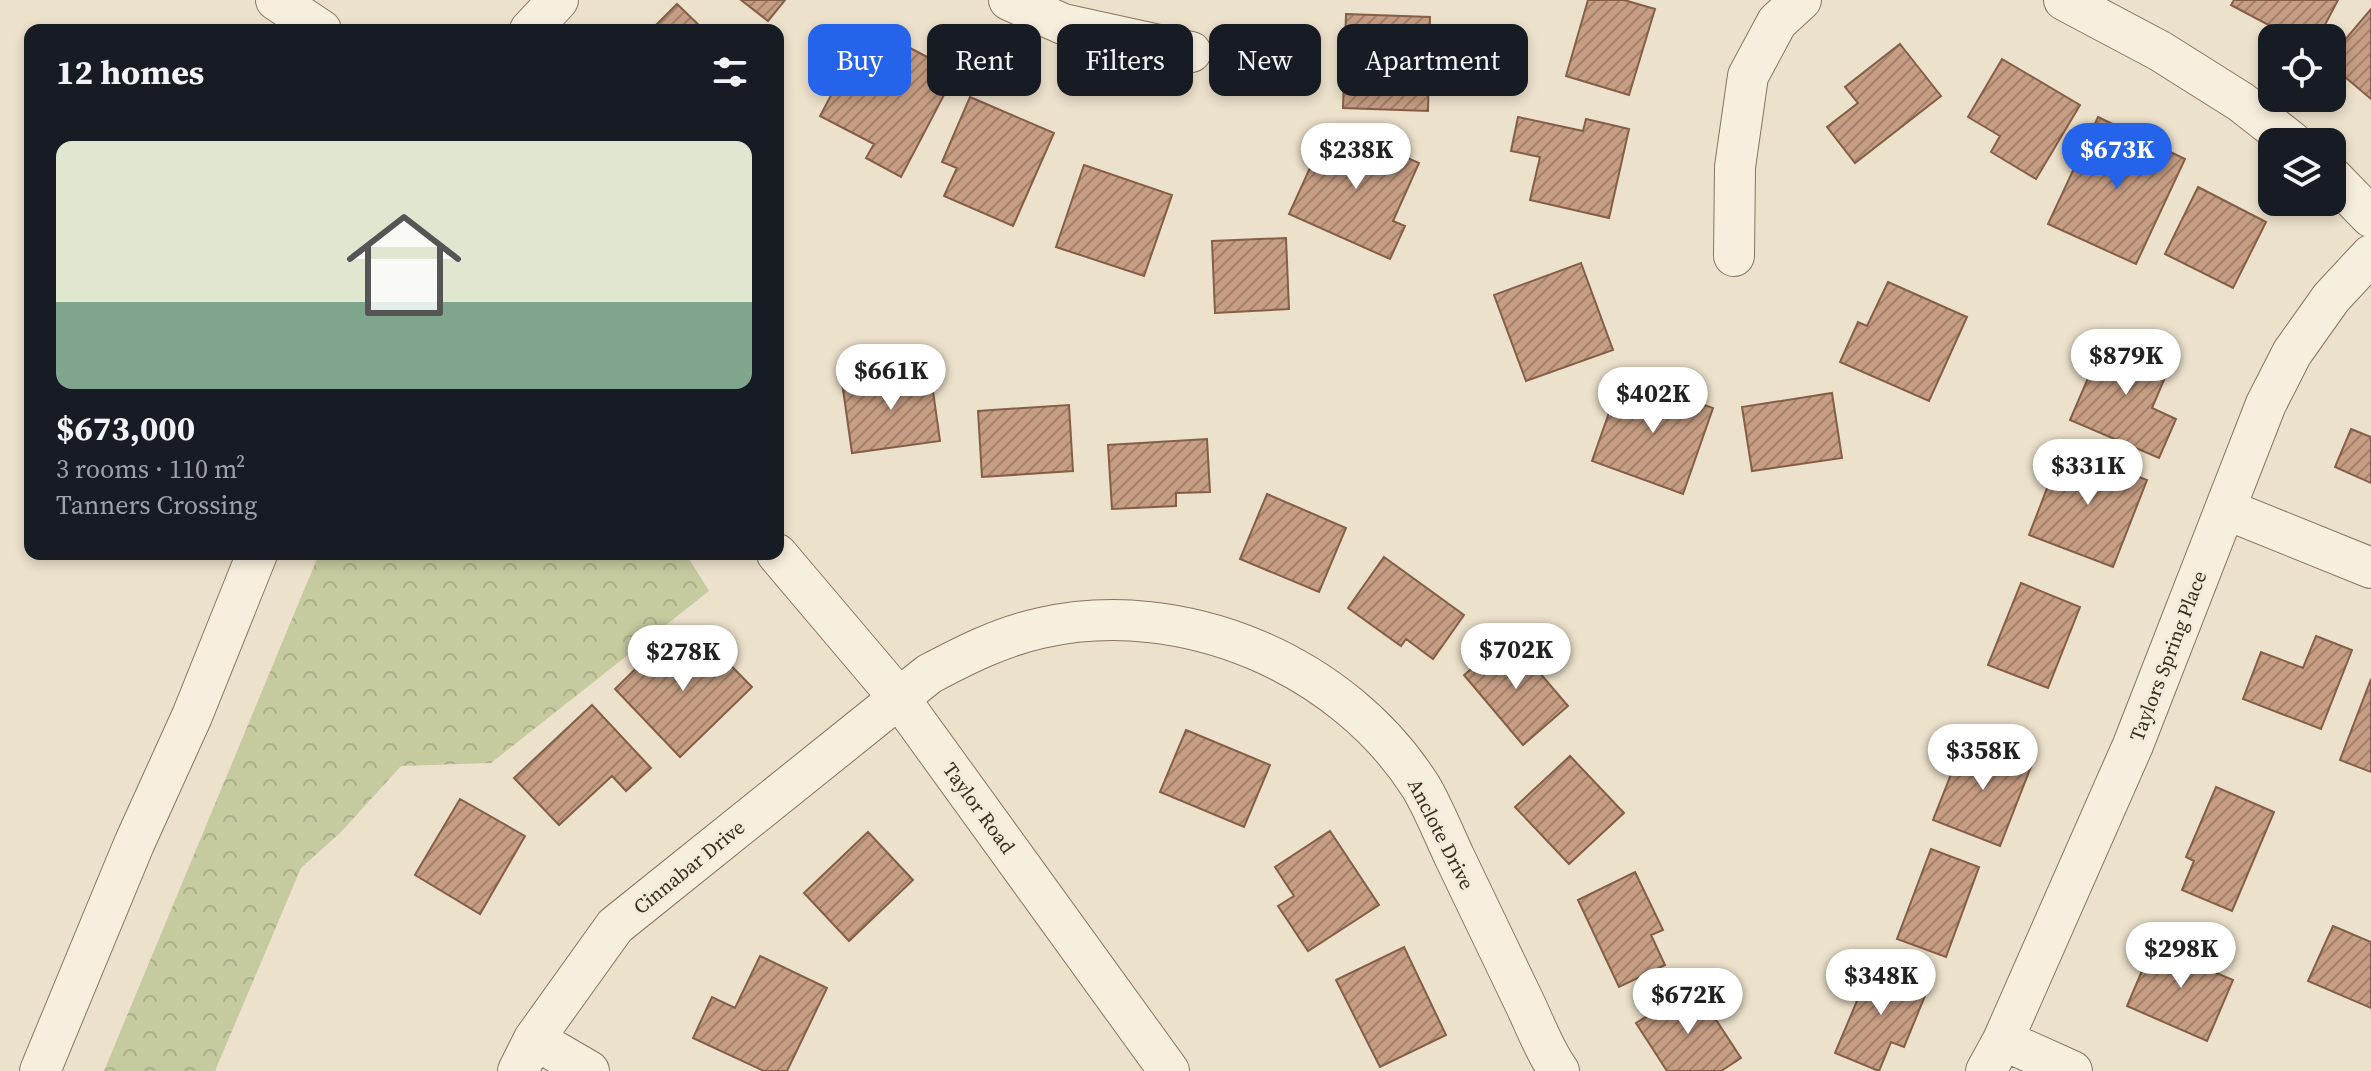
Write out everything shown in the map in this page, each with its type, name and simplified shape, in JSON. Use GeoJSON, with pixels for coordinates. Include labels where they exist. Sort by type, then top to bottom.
{"type":"FeatureCollection","features":[{"type":"Feature","properties":{"kind":"street"},"geometry":{"type":"LineString","coordinates":[[276,0],[312,24]]}},
{"type":"Feature","properties":{"kind":"street"},"geometry":{"type":"LineString","coordinates":[[536,24],[558,0]]}},
{"type":"Feature","properties":{"kind":"street"},"geometry":{"type":"LineString","coordinates":[[1009,0],[1063,24]]}},
{"type":"Feature","properties":{"kind":"street"},"geometry":{"type":"LineString","coordinates":[[1734,256],[1735,167],[1748,76],[1777,22],[1801,0]]}},
{"type":"Feature","properties":{"kind":"street"},"geometry":{"type":"LineString","coordinates":[[2064,0],[2160,51],[2241,102],[2274,128]]}},
{"type":"Feature","properties":{"kind":"street"},"geometry":{"type":"LineString","coordinates":[[2346,191],[2371,217]]}},
{"type":"Feature","properties":{"kind":"street","name":"Taylors Spring Place"},"geometry":{"type":"LineString","coordinates":[[1994,1056],[2133,745],[2266,404],[2292,353],[2331,298],[2371,255]]}},
{"type":"Feature","properties":{"kind":"street"},"geometry":{"type":"LineString","coordinates":[[2225,509],[2371,568]]}},
{"type":"Feature","properties":{"kind":"street"},"geometry":{"type":"LineString","coordinates":[[40,1071],[134,844],[192,716],[255,560]]}},
{"type":"Feature","properties":{"kind":"street","name":"Taylor Road"},"geometry":{"type":"LineString","coordinates":[[782,560],[899,698],[1169,1071]]}},
{"type":"Feature","properties":{"kind":"street","name":"Anclote Drive"},"geometry":{"type":"LineString","coordinates":[[899,698],[929,674],[987,644],[1042,628],[1105,621],[1162,623],[1224,637],[1276,658],[1330,691],[1378,732],[1421,787],[1559,1071]]}},
{"type":"Feature","properties":{"kind":"street","name":"Cinnabar Drive"},"geometry":{"type":"LineString","coordinates":[[526,1055],[615,926],[899,698]]}},
{"type":"Feature","properties":{"kind":"street"},"geometry":{"type":"LineString","coordinates":[[526,1055],[589,1071]]}},
{"type":"Feature","properties":{"kind":"street"},"geometry":{"type":"LineString","coordinates":[[1994,1056],[2072,1071]]}},
{"type":"Feature","properties":{"kind":"green space"},"geometry":{"type":"Polygon","coordinates":[[[317,560],[690,560],[709,591],[491,763],[401,766],[341,832],[301,868],[215,1071],[104,1071],[317,560]]]}},
{"type":"Feature","properties":{"kind":"building"},"geometry":{"type":"Polygon","coordinates":[[[741,0],[785,0],[768,21],[741,0]]]}},
{"type":"Feature","properties":{"kind":"building"},"geometry":{"type":"Polygon","coordinates":[[[1588,0],[1624,0],[1655,9],[1629,95],[1566,76],[1588,0]]]}},
{"type":"Feature","properties":{"kind":"building"},"geometry":{"type":"Polygon","coordinates":[[[2234,0],[2338,0],[2325,24],[2267,24],[2231,5],[2234,0]]]}},
{"type":"Feature","properties":{"kind":"building"},"geometry":{"type":"Polygon","coordinates":[[[677,4],[698,24],[657,24],[677,4]]]}},
{"type":"Feature","properties":{"kind":"building"},"geometry":{"type":"Polygon","coordinates":[[[2371,9],[2371,99],[2346,78],[2346,38],[2371,9]]]}},
{"type":"Feature","properties":{"kind":"building"},"geometry":{"type":"Polygon","coordinates":[[[1346,14],[1430,17],[1430,24],[1346,24],[1346,14]]]}},
{"type":"Feature","properties":{"kind":"building"},"geometry":{"type":"Polygon","coordinates":[[[1900,44],[1941,96],[1855,163],[1827,127],[1858,103],[1845,87],[1900,44]]]}},
{"type":"Feature","properties":{"kind":"building"},"geometry":{"type":"Polygon","coordinates":[[[911,48],[927,57],[927,96],[943,96],[901,177],[866,158],[874,144],[820,116],[831,96],[911,96],[911,48]]]}},
{"type":"Feature","properties":{"kind":"building"},"geometry":{"type":"Polygon","coordinates":[[[2002,59],[2080,105],[2036,179],[1991,152],[2000,136],[1968,117],[2002,59]]]}},
{"type":"Feature","properties":{"kind":"building"},"geometry":{"type":"Polygon","coordinates":[[[1343,96],[1428,96],[1428,111],[1343,108],[1343,96]]]}},
{"type":"Feature","properties":{"kind":"building"},"geometry":{"type":"Polygon","coordinates":[[[970,97],[1054,133],[1013,226],[944,196],[957,168],[942,162],[970,97]]]}},
{"type":"Feature","properties":{"kind":"building"},"geometry":{"type":"Polygon","coordinates":[[[1518,117],[1583,131],[1586,119],[1629,129],[1609,218],[1530,200],[1540,157],[1511,151],[1518,117]]]}},
{"type":"Feature","properties":{"kind":"building"},"geometry":{"type":"Polygon","coordinates":[[[2098,117],[2185,159],[2136,264],[2048,224],[2098,117]]]}},
{"type":"Feature","properties":{"kind":"building"},"geometry":{"type":"Polygon","coordinates":[[[1330,124],[1419,163],[1393,221],[1405,226],[1390,259],[1289,214],[1330,124]]]}},
{"type":"Feature","properties":{"kind":"building"},"geometry":{"type":"Polygon","coordinates":[[[1084,165],[1172,195],[1144,276],[1056,247],[1084,165]]]}},
{"type":"Feature","properties":{"kind":"building"},"geometry":{"type":"Polygon","coordinates":[[[2198,187],[2266,222],[2233,288],[2165,254],[2198,187]]]}},
{"type":"Feature","properties":{"kind":"building"},"geometry":{"type":"Polygon","coordinates":[[[1286,238],[1289,309],[1215,313],[1212,241],[1286,238]]]}},
{"type":"Feature","properties":{"kind":"building"},"geometry":{"type":"Polygon","coordinates":[[[1581,263],[1613,350],[1526,381],[1494,295],[1581,263]]]}},
{"type":"Feature","properties":{"kind":"building"},"geometry":{"type":"Polygon","coordinates":[[[1888,282],[1967,317],[1929,401],[1840,362],[1858,322],[1867,326],[1888,282]]]}},
{"type":"Feature","properties":{"kind":"building"},"geometry":{"type":"Polygon","coordinates":[[[2107,334],[2172,361],[2152,408],[2176,419],[2159,458],[2070,420],[2107,334]]]}},
{"type":"Feature","properties":{"kind":"building"},"geometry":{"type":"Polygon","coordinates":[[[930,370],[940,441],[852,453],[842,382],[930,370]]]}},
{"type":"Feature","properties":{"kind":"building"},"geometry":{"type":"Polygon","coordinates":[[[1622,376],[1713,408],[1683,494],[1592,461],[1622,376]]]}},
{"type":"Feature","properties":{"kind":"building"},"geometry":{"type":"Polygon","coordinates":[[[1832,393],[1842,458],[1752,471],[1742,407],[1832,393]]]}},
{"type":"Feature","properties":{"kind":"building"},"geometry":{"type":"Polygon","coordinates":[[[1069,405],[1073,471],[982,477],[978,411],[1069,405]]]}},
{"type":"Feature","properties":{"kind":"building"},"geometry":{"type":"Polygon","coordinates":[[[2351,429],[2371,437],[2371,483],[2335,467],[2351,429]]]}},
{"type":"Feature","properties":{"kind":"building"},"geometry":{"type":"Polygon","coordinates":[[[1207,439],[1210,492],[1176,493],[1176,506],[1112,509],[1108,445],[1207,439]]]}},
{"type":"Feature","properties":{"kind":"building"},"geometry":{"type":"Polygon","coordinates":[[[2063,447],[2147,480],[2113,567],[2029,535],[2063,447]]]}},
{"type":"Feature","properties":{"kind":"building"},"geometry":{"type":"Polygon","coordinates":[[[1267,494],[1346,528],[1319,592],[1240,559],[1267,494]]]}},
{"type":"Feature","properties":{"kind":"building"},"geometry":{"type":"Polygon","coordinates":[[[1384,557],[1464,615],[1433,659],[1406,639],[1401,646],[1348,608],[1384,557]]]}},
{"type":"Feature","properties":{"kind":"building"},"geometry":{"type":"Polygon","coordinates":[[[2021,583],[2080,607],[2048,688],[1988,665],[2021,583]]]}},
{"type":"Feature","properties":{"kind":"building"},"geometry":{"type":"Polygon","coordinates":[[[702,636],[752,687],[680,757],[615,689],[661,644],[678,660],[702,636]]]}},
{"type":"Feature","properties":{"kind":"building"},"geometry":{"type":"Polygon","coordinates":[[[2316,636],[2352,650],[2321,729],[2243,699],[2261,652],[2303,668],[2316,636]]]}},
{"type":"Feature","properties":{"kind":"building"},"geometry":{"type":"Polygon","coordinates":[[[1509,637],[1568,706],[1523,745],[1464,675],[1509,637]]]}},
{"type":"Feature","properties":{"kind":"building"},"geometry":{"type":"Polygon","coordinates":[[[2371,679],[2371,772],[2340,760],[2371,679]]]}},
{"type":"Feature","properties":{"kind":"building"},"geometry":{"type":"Polygon","coordinates":[[[592,705],[651,768],[626,791],[612,776],[559,825],[514,778],[592,705]]]}},
{"type":"Feature","properties":{"kind":"building"},"geometry":{"type":"Polygon","coordinates":[[[1186,730],[1270,765],[1244,827],[1160,792],[1186,730]]]}},
{"type":"Feature","properties":{"kind":"building"},"geometry":{"type":"Polygon","coordinates":[[[1965,739],[2032,764],[2000,846],[1933,820],[1965,739]]]}},
{"type":"Feature","properties":{"kind":"building"},"geometry":{"type":"Polygon","coordinates":[[[1570,756],[1624,813],[1569,864],[1515,807],[1570,756]]]}},
{"type":"Feature","properties":{"kind":"building"},"geometry":{"type":"Polygon","coordinates":[[[2216,787],[2274,812],[2232,911],[2182,890],[2194,861],[2186,857],[2216,787]]]}},
{"type":"Feature","properties":{"kind":"building"},"geometry":{"type":"Polygon","coordinates":[[[460,799],[525,836],[480,914],[415,875],[460,799]]]}},
{"type":"Feature","properties":{"kind":"building"},"geometry":{"type":"Polygon","coordinates":[[[1330,831],[1379,905],[1308,951],[1278,906],[1294,896],[1275,867],[1330,831]]]}},
{"type":"Feature","properties":{"kind":"building"},"geometry":{"type":"Polygon","coordinates":[[[868,832],[913,880],[849,941],[804,893],[868,832]]]}},
{"type":"Feature","properties":{"kind":"building"},"geometry":{"type":"Polygon","coordinates":[[[1931,849],[1979,867],[1946,957],[1897,939],[1931,849]]]}},
{"type":"Feature","properties":{"kind":"building"},"geometry":{"type":"Polygon","coordinates":[[[1635,872],[1663,930],[1651,935],[1665,965],[1619,987],[1578,900],[1635,872]]]}},
{"type":"Feature","properties":{"kind":"building"},"geometry":{"type":"Polygon","coordinates":[[[2333,926],[2371,942],[2371,1008],[2308,981],[2333,926]]]}},
{"type":"Feature","properties":{"kind":"building"},"geometry":{"type":"Polygon","coordinates":[[[2187,939],[2208,949],[2200,966],[2233,980],[2207,1041],[2127,1006],[2153,945],[2179,957],[2187,939]]]}},
{"type":"Feature","properties":{"kind":"building"},"geometry":{"type":"Polygon","coordinates":[[[1404,947],[1446,1035],[1380,1067],[1336,980],[1404,947]]]}},
{"type":"Feature","properties":{"kind":"building"},"geometry":{"type":"Polygon","coordinates":[[[760,956],[827,988],[787,1071],[764,1071],[693,1038],[712,997],[735,1008],[760,956]]]}},
{"type":"Feature","properties":{"kind":"building"},"geometry":{"type":"Polygon","coordinates":[[[1873,963],[1929,986],[1904,1047],[1891,1042],[1879,1071],[1835,1053],[1873,963]]]}},
{"type":"Feature","properties":{"kind":"building"},"geometry":{"type":"Polygon","coordinates":[[[1694,986],[1741,1058],[1721,1071],[1667,1071],[1636,1023],[1694,986]]]}}]}
